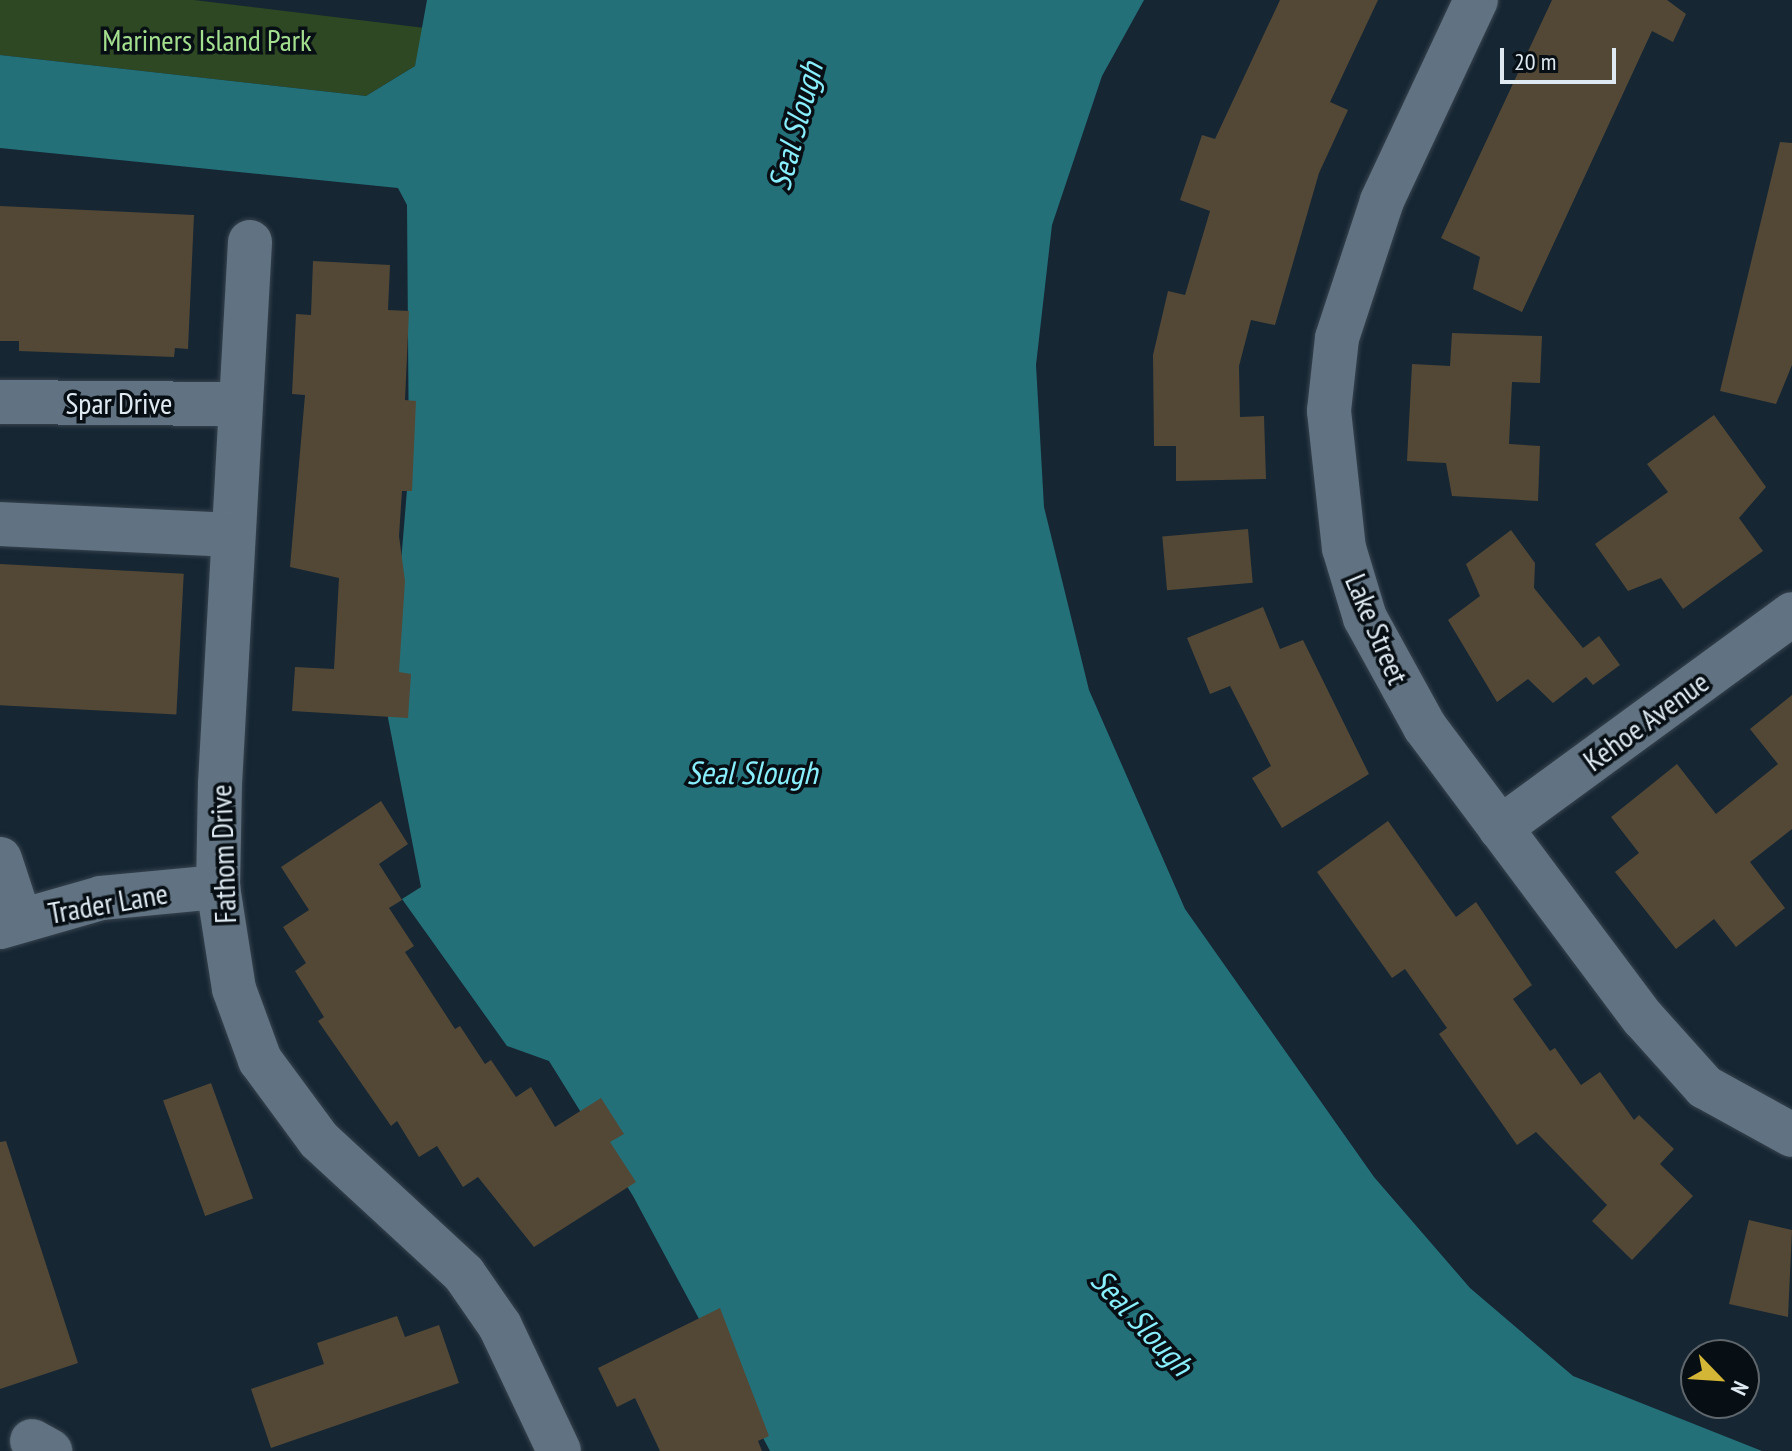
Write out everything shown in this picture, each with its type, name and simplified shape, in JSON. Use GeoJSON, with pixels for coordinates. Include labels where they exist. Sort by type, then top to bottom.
{"type":"FeatureCollection","features":[{"type":"Feature","properties":{"kind":"street","name":"Lake Street"},"geometry":{"type":"LineString","coordinates":[[1476,0],[1355,268],[1337,338],[1329,411],[1341,535],[1365,618],[1425,727],[1500,828],[1672,1056],[1705,1087],[1792,1135]]}},
{"type":"Feature","properties":{"kind":"street","name":"Fathom Drive"},"geometry":{"type":"LineString","coordinates":[[250,242],[232,535],[218,887],[234,989],[260,1060],[341,1163],[464,1274],[500,1326],[559,1451]]}},
{"type":"Feature","properties":{"kind":"street","name":"Spar Drive"},"geometry":{"type":"LineString","coordinates":[[0,402],[239,404]]}},
{"type":"Feature","properties":{"kind":"street"},"geometry":{"type":"LineString","coordinates":[[0,524],[232,535]]}},
{"type":"Feature","properties":{"kind":"street","name":"Kehoe Avenue"},"geometry":{"type":"LineString","coordinates":[[1500,828],[1792,614]]}},
{"type":"Feature","properties":{"kind":"street"},"geometry":{"type":"LineString","coordinates":[[0,859],[10,923]]}},
{"type":"Feature","properties":{"kind":"street","name":"Trader Lane"},"geometry":{"type":"LineString","coordinates":[[10,923],[101,898],[218,887]]}},
{"type":"Feature","properties":{"kind":"green space","name":"Mariners Island Park"},"geometry":{"type":"Polygon","coordinates":[[[0,0],[194,0],[425,28],[415,66],[366,96],[0,55],[0,0]]]}},
{"type":"Feature","properties":{"kind":"water","name":"Seal Slough"},"geometry":{"type":"Polygon","coordinates":[[[427,0],[1144,0],[1102,76],[1052,225],[1036,365],[1044,507],[1089,690],[1185,909],[1374,1177],[1470,1288],[1573,1376],[1762,1451],[770,1451],[633,1196],[549,1061],[507,1046],[402,899],[421,887],[388,718],[409,466],[407,205],[398,188],[0,148],[0,55],[366,96],[415,66],[427,0]]]}},
{"type":"Feature","properties":{"kind":"building"},"geometry":{"type":"Polygon","coordinates":[[[1280,0],[1378,0],[1330,102],[1348,110],[1319,173],[1275,325],[1251,320],[1239,366],[1240,417],[1264,416],[1266,479],[1176,481],[1176,446],[1154,446],[1153,355],[1168,291],[1185,295],[1210,211],[1180,200],[1202,135],[1215,139],[1280,0]]]}},
{"type":"Feature","properties":{"kind":"building"},"geometry":{"type":"Polygon","coordinates":[[[1552,0],[1667,0],[1686,14],[1673,42],[1652,31],[1522,312],[1473,289],[1480,257],[1441,238],[1552,0]]]}},
{"type":"Feature","properties":{"kind":"building"},"geometry":{"type":"Polygon","coordinates":[[[1780,142],[1792,143],[1792,365],[1776,404],[1720,391],[1780,142]]]}},
{"type":"Feature","properties":{"kind":"building"},"geometry":{"type":"Polygon","coordinates":[[[0,206],[194,215],[188,349],[175,348],[174,357],[19,351],[19,341],[0,341],[0,206]]]}},
{"type":"Feature","properties":{"kind":"building"},"geometry":{"type":"Polygon","coordinates":[[[313,261],[390,265],[388,310],[409,311],[405,400],[416,401],[412,491],[402,491],[399,536],[405,581],[399,672],[411,674],[408,718],[292,711],[295,667],[334,669],[339,578],[290,567],[305,395],[292,394],[296,314],[311,315],[313,261]]]}},
{"type":"Feature","properties":{"kind":"building"},"geometry":{"type":"Polygon","coordinates":[[[1452,333],[1542,336],[1540,383],[1512,382],[1509,444],[1540,446],[1538,501],[1452,496],[1446,463],[1407,461],[1412,364],[1450,366],[1452,333]]]}},
{"type":"Feature","properties":{"kind":"building"},"geometry":{"type":"Polygon","coordinates":[[[1714,415],[1766,487],[1739,518],[1763,551],[1683,609],[1661,578],[1628,591],[1595,544],[1668,492],[1647,464],[1714,415]]]}},
{"type":"Feature","properties":{"kind":"building"},"geometry":{"type":"Polygon","coordinates":[[[1248,529],[1253,583],[1167,590],[1162,536],[1248,529]]]}},
{"type":"Feature","properties":{"kind":"building"},"geometry":{"type":"Polygon","coordinates":[[[1511,530],[1535,563],[1534,588],[1583,648],[1599,636],[1620,665],[1593,685],[1586,677],[1553,703],[1528,679],[1497,702],[1448,620],[1480,596],[1466,564],[1511,530]]]}},
{"type":"Feature","properties":{"kind":"building"},"geometry":{"type":"Polygon","coordinates":[[[0,564],[184,574],[176,714],[0,705],[0,564]]]}},
{"type":"Feature","properties":{"kind":"building"},"geometry":{"type":"Polygon","coordinates":[[[1263,607],[1280,649],[1303,640],[1369,774],[1282,828],[1252,778],[1271,766],[1230,686],[1210,694],[1187,638],[1263,607]]]}},
{"type":"Feature","properties":{"kind":"building"},"geometry":{"type":"Polygon","coordinates":[[[1792,695],[1792,829],[1750,862],[1785,908],[1736,947],[1714,919],[1676,949],[1615,872],[1639,853],[1611,817],[1677,764],[1716,814],[1778,764],[1750,729],[1792,695]]]}},
{"type":"Feature","properties":{"kind":"building"},"geometry":{"type":"Polygon","coordinates":[[[381,801],[408,844],[379,864],[402,900],[389,908],[414,946],[405,952],[455,1029],[460,1026],[485,1064],[491,1060],[516,1097],[531,1087],[555,1127],[601,1098],[624,1134],[610,1142],[636,1182],[534,1247],[478,1177],[463,1187],[437,1146],[419,1157],[397,1121],[391,1126],[318,1021],[324,1017],[295,971],[306,963],[283,927],[309,910],[281,867],[381,801]]]}},
{"type":"Feature","properties":{"kind":"building"},"geometry":{"type":"Polygon","coordinates":[[[1388,821],[1456,917],[1476,902],[1532,985],[1513,999],[1550,1051],[1555,1048],[1581,1085],[1600,1072],[1634,1120],[1639,1115],[1674,1149],[1660,1164],[1693,1196],[1632,1260],[1592,1221],[1607,1205],[1536,1132],[1517,1145],[1439,1034],[1447,1028],[1405,969],[1392,978],[1317,872],[1388,821]]]}},
{"type":"Feature","properties":{"kind":"building"},"geometry":{"type":"Polygon","coordinates":[[[211,1083],[253,1199],[205,1216],[163,1100],[211,1083]]]}},
{"type":"Feature","properties":{"kind":"building"},"geometry":{"type":"Polygon","coordinates":[[[6,1141],[78,1363],[0,1389],[0,1142],[6,1141]]]}},
{"type":"Feature","properties":{"kind":"building"},"geometry":{"type":"Polygon","coordinates":[[[1749,1220],[1792,1230],[1788,1317],[1729,1304],[1749,1220]]]}},
{"type":"Feature","properties":{"kind":"building"},"geometry":{"type":"Polygon","coordinates":[[[720,1308],[769,1436],[758,1441],[762,1451],[660,1451],[635,1398],[617,1407],[598,1368],[720,1308]]]}},
{"type":"Feature","properties":{"kind":"building"},"geometry":{"type":"Polygon","coordinates":[[[397,1316],[405,1337],[439,1325],[459,1383],[271,1448],[251,1389],[324,1364],[317,1343],[397,1316]]]}}]}
